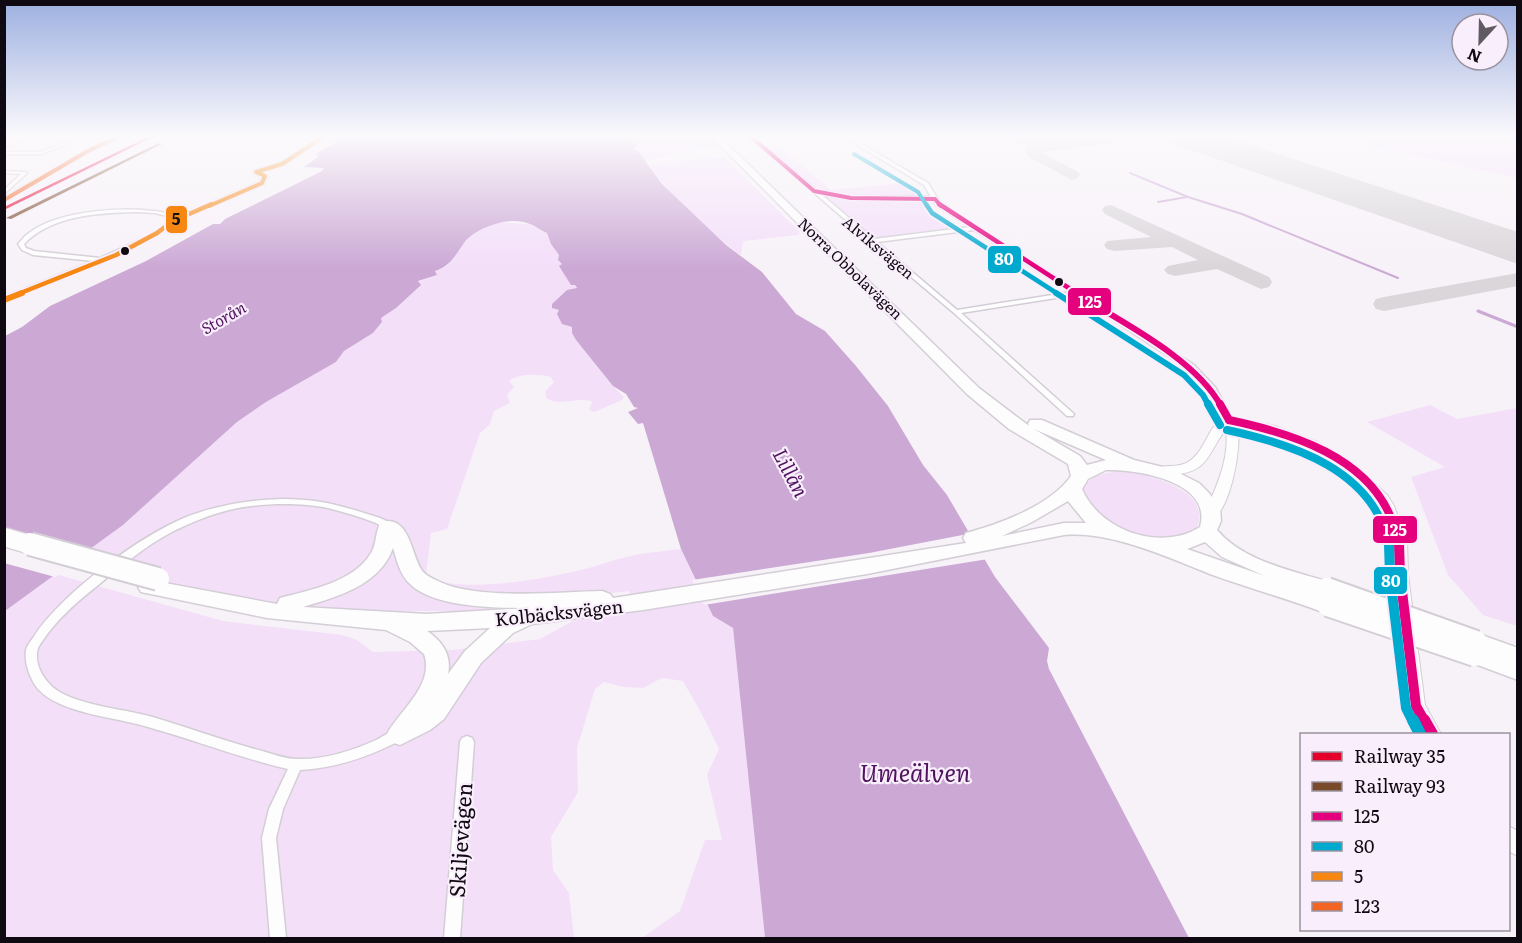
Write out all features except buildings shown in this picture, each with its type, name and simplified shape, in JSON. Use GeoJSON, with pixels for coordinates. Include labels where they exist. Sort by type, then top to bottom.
{"type":"FeatureCollection","features":[{"type":"Feature","properties":{"kind":"highway","name":"Norra Obbolavägen"},"geometry":{"type":"LineString","coordinates":[[759,179],[1000,415],[1074,460],[1078,465],[1075,498],[1085,513],[1116,534]]}},
{"type":"Feature","properties":{"kind":"highway","name":"Norra Obbolavägen"},"geometry":{"type":"LineString","coordinates":[[961,376],[1037,425],[1134,465]]}},
{"type":"Feature","properties":{"kind":"highway","name":"Kolbäcksvägen"},"geometry":{"type":"LineString","coordinates":[[1007,535],[1045,508],[1088,470],[1106,465],[1134,465]]}},
{"type":"Feature","properties":{"kind":"highway"},"geometry":{"type":"LineString","coordinates":[[1134,465],[1175,478],[1196,491],[1208,506],[1213,540],[1236,556],[1328,597],[1475,649],[1518,671]]}},
{"type":"Feature","properties":{"kind":"highway"},"geometry":{"type":"LineString","coordinates":[[1154,544],[1184,543],[1197,539],[1209,522]]}},
{"type":"Feature","properties":{"kind":"highway"},"geometry":{"type":"LineString","coordinates":[[384,524],[400,540],[409,569],[419,581],[434,589],[497,599],[602,598]]}},
{"type":"Feature","properties":{"kind":"highway"},"geometry":{"type":"LineString","coordinates":[[288,604],[341,586],[366,570],[380,555],[384,524]]}},
{"type":"Feature","properties":{"kind":"highway","name":"Kolbäcksvägen"},"geometry":{"type":"LineString","coordinates":[[4,537],[208,602],[270,613],[388,621],[467,621],[534,615],[904,561],[1007,535],[1074,528],[1116,534]]}},
{"type":"Feature","properties":{"kind":"highway"},"geometry":{"type":"LineString","coordinates":[[1116,534],[1154,544],[1219,569],[1328,597]]}},
{"type":"Feature","properties":{"kind":"highway","name":"Kolbäcksvägen"},"geometry":{"type":"LineString","coordinates":[[4,546],[154,583],[288,604],[375,611],[474,611],[602,598],[632,600]]}},
{"type":"Feature","properties":{"kind":"highway"},"geometry":{"type":"LineString","coordinates":[[400,734],[421,723],[435,712],[473,657],[490,640],[505,627],[534,615]]}},
{"type":"Feature","properties":{"kind":"highway"},"geometry":{"type":"LineString","coordinates":[[388,621],[419,636],[434,649],[439,662],[433,685],[415,717],[400,734]]}},
{"type":"Feature","properties":{"kind":"highway"},"geometry":{"type":"LineString","coordinates":[[1475,649],[1518,657]]}},
{"type":"Feature","properties":{"kind":"street"},"geometry":{"type":"LineString","coordinates":[[4,193],[19,179]]}},
{"type":"Feature","properties":{"kind":"street"},"geometry":{"type":"LineString","coordinates":[[4,200],[42,179]]}},
{"type":"Feature","properties":{"kind":"street"},"geometry":{"type":"LineString","coordinates":[[4,300],[164,231],[173,221],[262,183],[264,179]]}},
{"type":"Feature","properties":{"kind":"street","name":"Alviksvägen"},"geometry":{"type":"LineString","coordinates":[[800,179],[956,312],[1070,414]]}},
{"type":"Feature","properties":{"kind":"street"},"geometry":{"type":"LineString","coordinates":[[918,179],[926,184],[938,204],[1191,367],[1212,389],[1235,432],[1228,469],[1209,522]]}},
{"type":"Feature","properties":{"kind":"street"},"geometry":{"type":"LineString","coordinates":[[814,191],[851,198],[915,197],[935,200]]}},
{"type":"Feature","properties":{"kind":"street"},"geometry":{"type":"LineString","coordinates":[[100,260],[33,253],[24,249],[21,244],[28,236],[46,227],[103,212],[153,211],[169,215],[173,221]]}},
{"type":"Feature","properties":{"kind":"street"},"geometry":{"type":"LineString","coordinates":[[871,241],[975,228]]}},
{"type":"Feature","properties":{"kind":"street"},"geometry":{"type":"LineString","coordinates":[[956,312],[1078,293]]}},
{"type":"Feature","properties":{"kind":"street"},"geometry":{"type":"LineString","coordinates":[[1158,471],[1178,471],[1193,466],[1211,446],[1218,429],[1229,420]]}},
{"type":"Feature","properties":{"kind":"street"},"geometry":{"type":"LineString","coordinates":[[1229,420],[1289,434],[1321,449],[1353,470],[1381,496],[1388,506],[1399,541],[1400,575],[1416,706],[1431,733]]}},
{"type":"Feature","properties":{"kind":"street"},"geometry":{"type":"LineString","coordinates":[[384,524],[327,505],[294,502],[242,503],[201,514],[146,544],[66,604],[48,623],[32,649],[35,675],[44,687],[70,702],[130,716],[260,757],[296,765],[318,764],[351,758],[400,734]]}},
{"type":"Feature","properties":{"kind":"street","name":"Skiljevägen"},"geometry":{"type":"LineString","coordinates":[[452,939],[467,742]]}},
{"type":"Feature","properties":{"kind":"street"},"geometry":{"type":"LineString","coordinates":[[278,939],[269,838],[276,809],[296,765]]}},
{"type":"Feature","properties":{"kind":"shaded area"},"geometry":{"type":"Polygon","coordinates":[[[660,179],[746,179],[800,232],[798,235],[743,241],[741,255],[717,237],[660,179]]]}},
{"type":"Feature","properties":{"kind":"shaded area"},"geometry":{"type":"Polygon","coordinates":[[[804,179],[818,179],[831,190],[903,183],[921,190],[930,207],[957,227],[874,238],[804,179]]]}},
{"type":"Feature","properties":{"kind":"shaded area"},"geometry":{"type":"Polygon","coordinates":[[[498,222],[529,224],[547,233],[577,289],[552,307],[559,310],[567,326],[572,327],[572,333],[577,340],[624,397],[594,412],[589,410],[591,401],[557,402],[546,398],[545,392],[554,382],[551,377],[524,375],[509,381],[514,387],[507,395],[510,403],[494,411],[490,424],[480,433],[447,529],[431,533],[426,576],[457,584],[518,582],[580,570],[635,555],[681,549],[701,593],[632,604],[629,591],[474,611],[375,611],[279,603],[70,564],[123,525],[237,422],[266,402],[336,362],[344,351],[373,333],[382,322],[381,318],[396,308],[417,282],[437,275],[435,271],[450,263],[467,240],[498,222]]]}},
{"type":"Feature","properties":{"kind":"shaded area"},"geometry":{"type":"Polygon","coordinates":[[[1430,405],[1457,419],[1517,408],[1517,626],[1483,615],[1448,575],[1411,477],[1445,467],[1367,422],[1430,405]]]}},
{"type":"Feature","properties":{"kind":"shaded area"},"geometry":{"type":"Polygon","coordinates":[[[1123,471],[1158,479],[1183,491],[1192,498],[1198,508],[1199,519],[1196,527],[1182,537],[1162,539],[1142,536],[1109,526],[1082,494],[1088,482],[1093,478],[1123,471]]]}},
{"type":"Feature","properties":{"kind":"shaded area"},"geometry":{"type":"Polygon","coordinates":[[[55,574],[223,621],[342,635],[357,640],[373,652],[453,650],[540,639],[573,621],[706,601],[713,616],[733,628],[765,938],[642,938],[680,911],[705,840],[722,840],[707,775],[719,749],[683,681],[662,678],[643,688],[623,687],[604,682],[595,689],[577,748],[578,792],[551,837],[553,870],[569,893],[574,938],[5,938],[4,611],[55,574]]]}},
{"type":"Feature","properties":{"kind":"water","name":"Umeälven"},"geometry":{"type":"Polygon","coordinates":[[[306,179],[658,179],[726,245],[762,272],[796,314],[825,331],[888,406],[923,465],[947,495],[995,577],[1049,648],[1047,661],[1049,669],[1189,938],[765,938],[733,628],[713,616],[681,549],[643,423],[638,424],[628,412],[638,408],[634,407],[626,394],[613,386],[576,340],[572,327],[562,324],[557,314],[559,310],[552,308],[552,304],[567,290],[577,288],[571,285],[559,266],[562,264],[558,260],[559,255],[547,233],[522,222],[503,222],[476,232],[464,243],[449,263],[435,271],[437,275],[418,281],[421,285],[396,308],[381,318],[382,322],[373,333],[344,351],[336,362],[266,402],[237,422],[123,525],[5,611],[5,336],[22,327],[50,306],[146,261],[213,224],[220,224],[225,219],[306,179]]]}},
{"type":"Feature","properties":{"kind":"pier"},"geometry":{"type":"Polygon","coordinates":[[[5,529],[71,567],[55,577],[4,563],[5,529]]]}},
{"type":"Feature","properties":{"kind":"pier"},"geometry":{"type":"Polygon","coordinates":[[[973,533],[988,559],[704,605],[692,580],[869,553],[973,533]]]}},
{"type":"Feature","properties":{"kind":"waterway"},"geometry":{"type":"LineString","coordinates":[[1145,179],[1188,197],[1242,214],[1398,278]]}},
{"type":"Feature","properties":{"kind":"waterway"},"geometry":{"type":"LineString","coordinates":[[1158,202],[1187,197]]}},
{"type":"Feature","properties":{"kind":"waterway"},"geometry":{"type":"LineString","coordinates":[[1478,311],[1518,327]]}},
{"type":"Feature","properties":{"kind":"taxiway"},"geometry":{"type":"LineString","coordinates":[[1111,210],[1220,262]]}},
{"type":"Feature","properties":{"kind":"taxiway"},"geometry":{"type":"LineString","coordinates":[[1114,245],[1171,241]]}},
{"type":"Feature","properties":{"kind":"taxiway"},"geometry":{"type":"LineString","coordinates":[[1175,270],[1220,262]]}},
{"type":"Feature","properties":{"kind":"taxiway"},"geometry":{"type":"LineString","coordinates":[[1220,262],[1261,282]]}},
{"type":"Feature","properties":{"kind":"taxiway"},"geometry":{"type":"LineString","coordinates":[[1384,304],[1518,279]]}},
{"type":"Feature","properties":{"kind":"runway"},"geometry":{"type":"LineString","coordinates":[[1313,179],[1518,249]]}},
{"type":"Feature","properties":{"kind":"rail line","name":"35"},"geometry":{"type":"LineString","coordinates":[[4,209],[65,179]]}},
{"type":"Feature","properties":{"kind":"rail line","name":"93"},"geometry":{"type":"LineString","coordinates":[[9,218],[89,179]]}},
{"type":"Feature","properties":{"kind":"transit line","name":"123"},"geometry":{"type":"LineString","coordinates":[[4,200],[40,179]]}},
{"type":"Feature","properties":{"kind":"transit line","name":"5"},"geometry":{"type":"LineString","coordinates":[[4,300],[116,255],[157,233],[173,221],[262,183],[264,179]]}},
{"type":"Feature","properties":{"kind":"transit line","name":"125"},"geometry":{"type":"LineString","coordinates":[[800,179],[814,191],[851,198],[935,199]]}},
{"type":"Feature","properties":{"kind":"transit line","name":"80"},"geometry":{"type":"LineString","coordinates":[[896,179],[918,192],[932,213],[1184,375],[1203,395],[1220,425]]}},
{"type":"Feature","properties":{"kind":"transit line","name":"125"},"geometry":{"type":"LineString","coordinates":[[935,199],[938,204],[1191,367],[1212,389],[1229,420]]}},
{"type":"Feature","properties":{"kind":"transit line","name":"125"},"geometry":{"type":"LineString","coordinates":[[1229,420],[1271,429],[1313,445],[1353,470],[1381,496],[1387,506],[1399,541],[1400,575],[1416,706],[1431,733]]}},
{"type":"Feature","properties":{"kind":"transit line","name":"80"},"geometry":{"type":"LineString","coordinates":[[1227,430],[1268,439],[1308,454],[1347,478],[1373,503],[1389,543],[1390,576],[1406,708],[1419,733]]}},
{"type":"Feature","properties":{"kind":"water label","name":"Storån"},"geometry":{"type":"Point","coordinates":[223,317]}},
{"type":"Feature","properties":{"kind":"water label","name":"Lillån"},"geometry":{"type":"Point","coordinates":[792,472]}}]}
